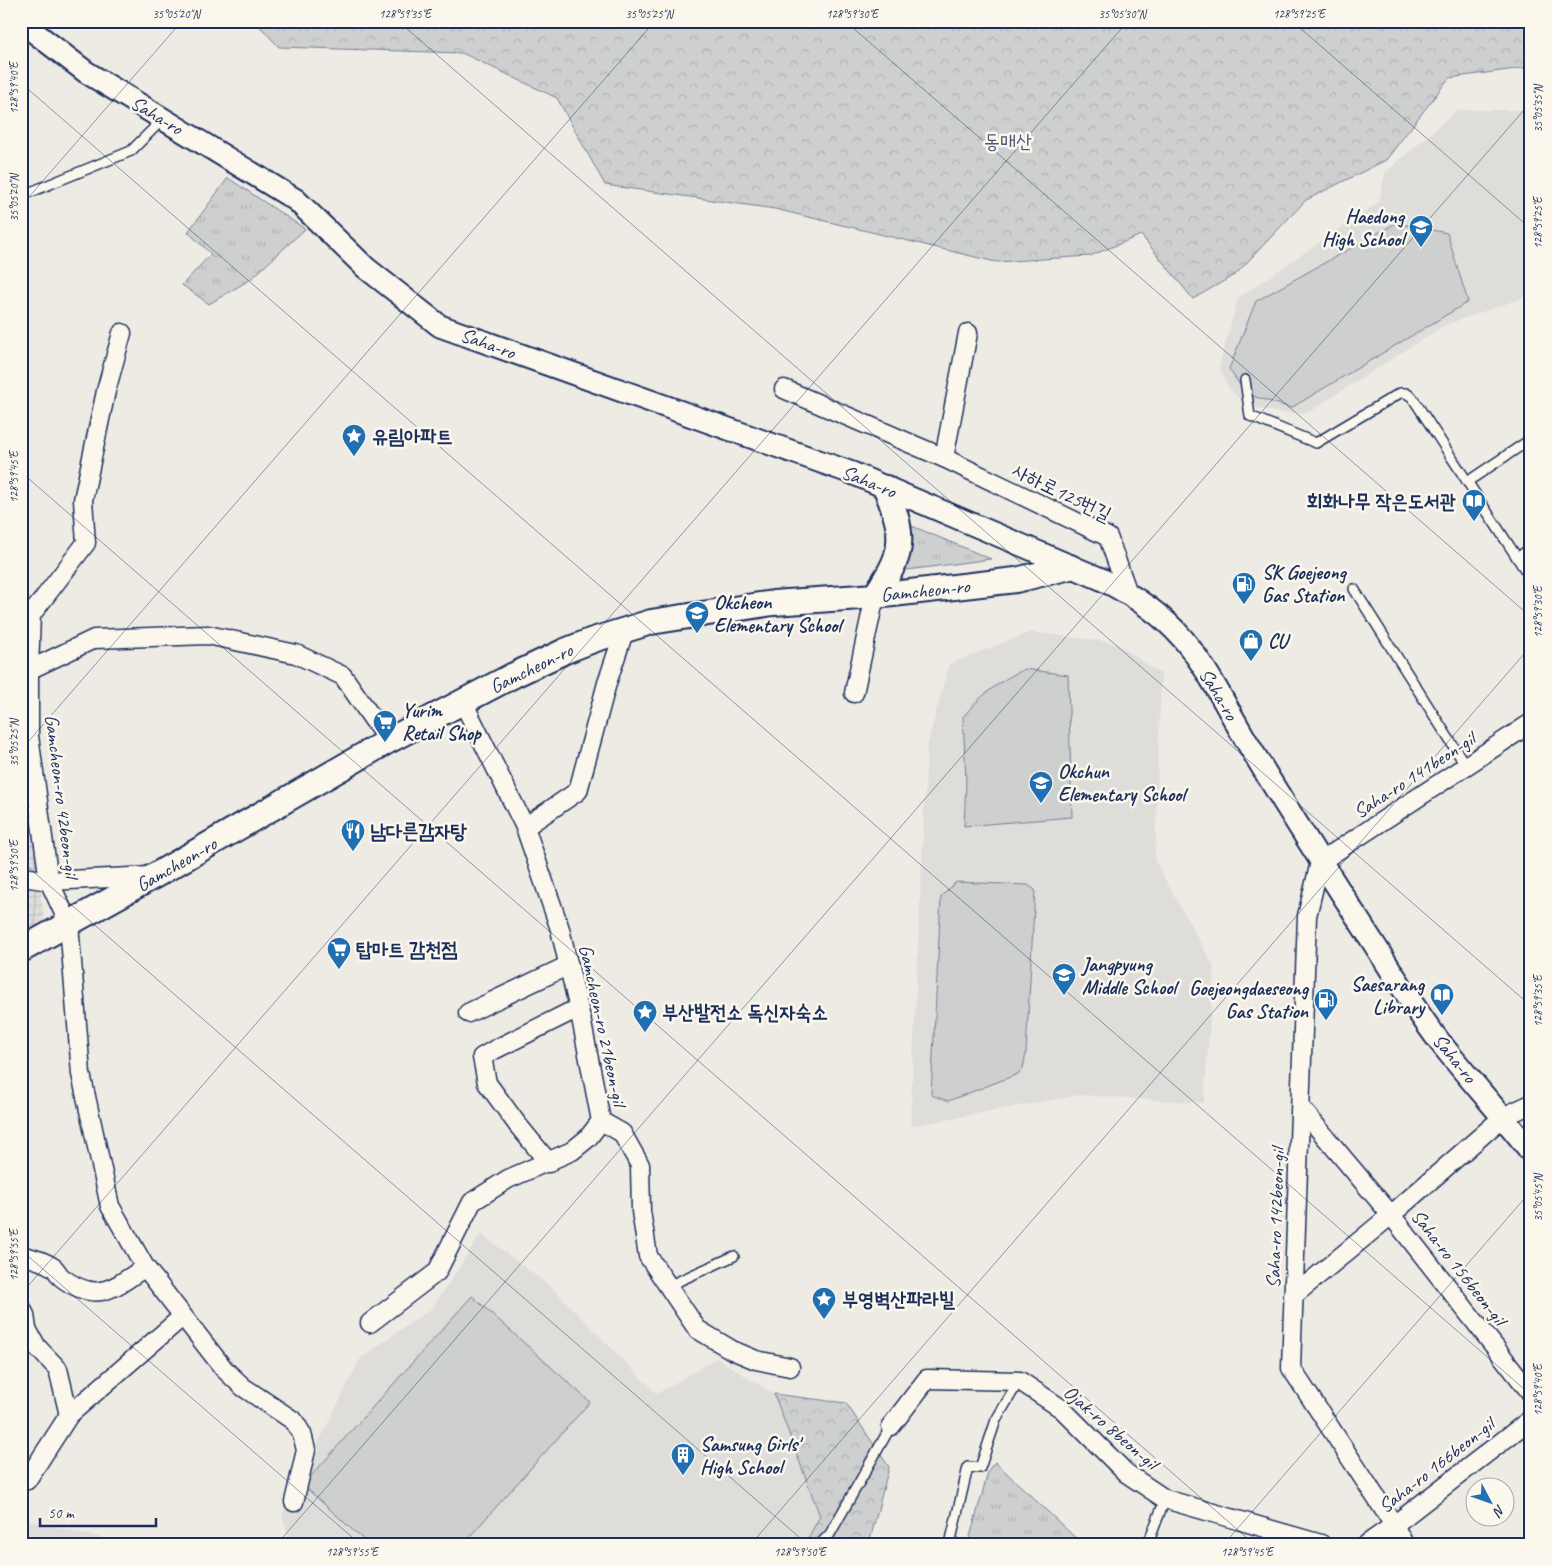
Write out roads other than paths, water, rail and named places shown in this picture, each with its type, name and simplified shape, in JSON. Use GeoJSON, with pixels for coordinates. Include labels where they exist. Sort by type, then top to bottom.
{"type":"FeatureCollection","features":[{"type":"Feature","properties":{"kind":"main road"},"geometry":{"type":"LineString","coordinates":[[875,596],[896,558],[899,545],[900,532],[898,523],[886,488]]}},
{"type":"Feature","properties":{"kind":"main road","name":"Gamcheon-ro"},"geometry":{"type":"LineString","coordinates":[[21,950],[156,876],[388,741],[565,651],[625,629],[651,622],[773,604],[875,596],[1016,580],[1070,567]]}},
{"type":"Feature","properties":{"kind":"street","name":"Saha-ro"},"geometry":{"type":"LineString","coordinates":[[21,22],[86,72],[296,200],[366,268],[440,326],[843,470],[1101,579],[1128,593],[1167,622],[1195,655],[1213,681],[1246,741],[1320,862],[1428,1025],[1531,1152]]}},
{"type":"Feature","properties":{"kind":"street","name":"Gamcheon-ro 42beon-gil"},"geometry":{"type":"LineString","coordinates":[[69,924],[49,881],[25,734],[32,615],[86,543],[83,500],[106,391],[122,333]]}},
{"type":"Feature","properties":{"kind":"street"},"geometry":{"type":"LineString","coordinates":[[944,458],[968,333]]}},
{"type":"Feature","properties":{"kind":"street","name":"사하로125번길"},"geometry":{"type":"LineString","coordinates":[[784,390],[944,458],[1108,537],[1128,593]]}},
{"type":"Feature","properties":{"kind":"street"},"geometry":{"type":"LineString","coordinates":[[854,693],[875,596]]}},
{"type":"Feature","properties":{"kind":"street"},"geometry":{"type":"LineString","coordinates":[[525,827],[578,791],[607,683],[625,629]]}},
{"type":"Feature","properties":{"kind":"street"},"geometry":{"type":"LineString","coordinates":[[29,670],[94,639],[208,635],[296,654],[343,676],[388,741]]}},
{"type":"Feature","properties":{"kind":"street","name":"Gamcheon-ro 21beon-gil"},"geometry":{"type":"LineString","coordinates":[[370,1323],[437,1272],[472,1202],[508,1179],[549,1163],[572,1151],[588,1138],[601,1121],[579,1010],[560,929],[525,827],[463,702]]}},
{"type":"Feature","properties":{"kind":"street","name":"Saha-ro 141beon-gil"},"geometry":{"type":"LineString","coordinates":[[1320,862],[1531,723]]}},
{"type":"Feature","properties":{"kind":"street","name":"Saha-ro 142beon-gil"},"geometry":{"type":"LineString","coordinates":[[1320,862],[1307,916],[1290,1368],[1404,1544]]}},
{"type":"Feature","properties":{"kind":"street"},"geometry":{"type":"LineString","coordinates":[[21,879],[30,878],[49,881],[156,876]]}},
{"type":"Feature","properties":{"kind":"street"},"geometry":{"type":"LineString","coordinates":[[69,924],[81,1074],[110,1206],[145,1267],[182,1317],[230,1375],[243,1387],[294,1421],[302,1434],[306,1450],[294,1502]]}},
{"type":"Feature","properties":{"kind":"street"},"geometry":{"type":"LineString","coordinates":[[468,1013],[569,965]]}},
{"type":"Feature","properties":{"kind":"street"},"geometry":{"type":"LineString","coordinates":[[549,1163],[487,1084],[482,1057],[568,1013],[579,1010]]}},
{"type":"Feature","properties":{"kind":"street","name":"Saha-ro 156beon-gil"},"geometry":{"type":"LineString","coordinates":[[1293,1296],[1391,1215],[1503,1117],[1531,1104]]}},
{"type":"Feature","properties":{"kind":"street"},"geometry":{"type":"LineString","coordinates":[[1301,1108],[1391,1215]]}},
{"type":"Feature","properties":{"kind":"street"},"geometry":{"type":"LineString","coordinates":[[601,1121],[622,1133],[640,1166],[641,1211],[648,1256],[697,1329],[732,1350],[756,1360],[790,1367]]}},
{"type":"Feature","properties":{"kind":"street","name":"Saha-ro 156beon-gil"},"geometry":{"type":"LineString","coordinates":[[1391,1215],[1531,1393]]}},
{"type":"Feature","properties":{"kind":"street"},"geometry":{"type":"LineString","coordinates":[[21,1255],[56,1269],[60,1275],[83,1291],[90,1292],[111,1289],[145,1267]]}},
{"type":"Feature","properties":{"kind":"street"},"geometry":{"type":"LineString","coordinates":[[21,1307],[25,1315],[27,1329],[37,1347],[58,1369],[69,1415]]}},
{"type":"Feature","properties":{"kind":"street"},"geometry":{"type":"LineString","coordinates":[[21,1479],[27,1480],[69,1415],[182,1317]]}},
{"type":"Feature","properties":{"kind":"street"},"geometry":{"type":"LineString","coordinates":[[891,1426],[927,1379],[1020,1381]]}},
{"type":"Feature","properties":{"kind":"street","name":"Ojak-ro 8beon-gil"},"geometry":{"type":"LineString","coordinates":[[1020,1381],[1062,1409],[1126,1473],[1165,1499],[1321,1544]]}},
{"type":"Feature","properties":{"kind":"street","name":"Saha-ro 166beon-gil"},"geometry":{"type":"LineString","coordinates":[[1367,1544],[1394,1526],[1531,1419]]}},
{"type":"Feature","properties":{"kind":"lane"},"geometry":{"type":"LineString","coordinates":[[21,196],[131,151],[163,119]]}},
{"type":"Feature","properties":{"kind":"lane"},"geometry":{"type":"LineString","coordinates":[[1245,380],[1250,416],[1316,443],[1400,393],[1406,393],[1412,397],[1531,579]]}},
{"type":"Feature","properties":{"kind":"lane"},"geometry":{"type":"LineString","coordinates":[[1466,482],[1531,439]]}},
{"type":"Feature","properties":{"kind":"lane"},"geometry":{"type":"LineString","coordinates":[[1517,558],[1531,548]]}},
{"type":"Feature","properties":{"kind":"lane"},"geometry":{"type":"LineString","coordinates":[[1354,589],[1466,766]]}},
{"type":"Feature","properties":{"kind":"lane"},"geometry":{"type":"LineString","coordinates":[[668,1286],[734,1256]]}},
{"type":"Feature","properties":{"kind":"lane"},"geometry":{"type":"LineString","coordinates":[[950,1544],[968,1467],[980,1468],[996,1420],[1020,1381]]}},
{"type":"Feature","properties":{"kind":"lane"},"geometry":{"type":"LineString","coordinates":[[820,1544],[830,1534],[891,1426]]}},
{"type":"Feature","properties":{"kind":"lane"},"geometry":{"type":"LineString","coordinates":[[1148,1544],[1165,1499]]}},
{"type":"Feature","properties":{"kind":"place","name":"Haedong High School"},"geometry":{"type":"Point","coordinates":[1421,248]}},
{"type":"Feature","properties":{"kind":"place","name":"유림아파트"},"geometry":{"type":"Point","coordinates":[354,457]}},
{"type":"Feature","properties":{"kind":"place","name":"회화나무 작은도서관"},"geometry":{"type":"Point","coordinates":[1474,522]}},
{"type":"Feature","properties":{"kind":"place","name":"SK Goejeong Gas Station"},"geometry":{"type":"Point","coordinates":[1244,605]}},
{"type":"Feature","properties":{"kind":"place","name":"Okcheon Elementary School"},"geometry":{"type":"Point","coordinates":[697,634]}},
{"type":"Feature","properties":{"kind":"place","name":"CU"},"geometry":{"type":"Point","coordinates":[1251,662]}},
{"type":"Feature","properties":{"kind":"place","name":"Yurim Retail Shop"},"geometry":{"type":"Point","coordinates":[385,743]}},
{"type":"Feature","properties":{"kind":"place","name":"Okchun Elementary School"},"geometry":{"type":"Point","coordinates":[1041,804]}},
{"type":"Feature","properties":{"kind":"place","name":"남다른감자탕"},"geometry":{"type":"Point","coordinates":[353,852]}},
{"type":"Feature","properties":{"kind":"place","name":"탑마트 감천점"},"geometry":{"type":"Point","coordinates":[339,970]}},
{"type":"Feature","properties":{"kind":"place","name":"Jangpyung Middle School"},"geometry":{"type":"Point","coordinates":[1064,996]}},
{"type":"Feature","properties":{"kind":"place","name":"Saesarang Library"},"geometry":{"type":"Point","coordinates":[1442,1016]}},
{"type":"Feature","properties":{"kind":"place","name":"Goejeongdaeseong Gas Station"},"geometry":{"type":"Point","coordinates":[1326,1021]}},
{"type":"Feature","properties":{"kind":"place","name":"부산발전소 독신자숙소"},"geometry":{"type":"Point","coordinates":[645,1033]}},
{"type":"Feature","properties":{"kind":"place","name":"부영벽산파라빌"},"geometry":{"type":"Point","coordinates":[824,1320]}},
{"type":"Feature","properties":{"kind":"place","name":"Samsung Girls' High School"},"geometry":{"type":"Point","coordinates":[683,1476]}},
{"type":"Feature","properties":{"kind":"park label","name":"동매산"},"geometry":{"type":"Point","coordinates":[1008,141]}}]}
